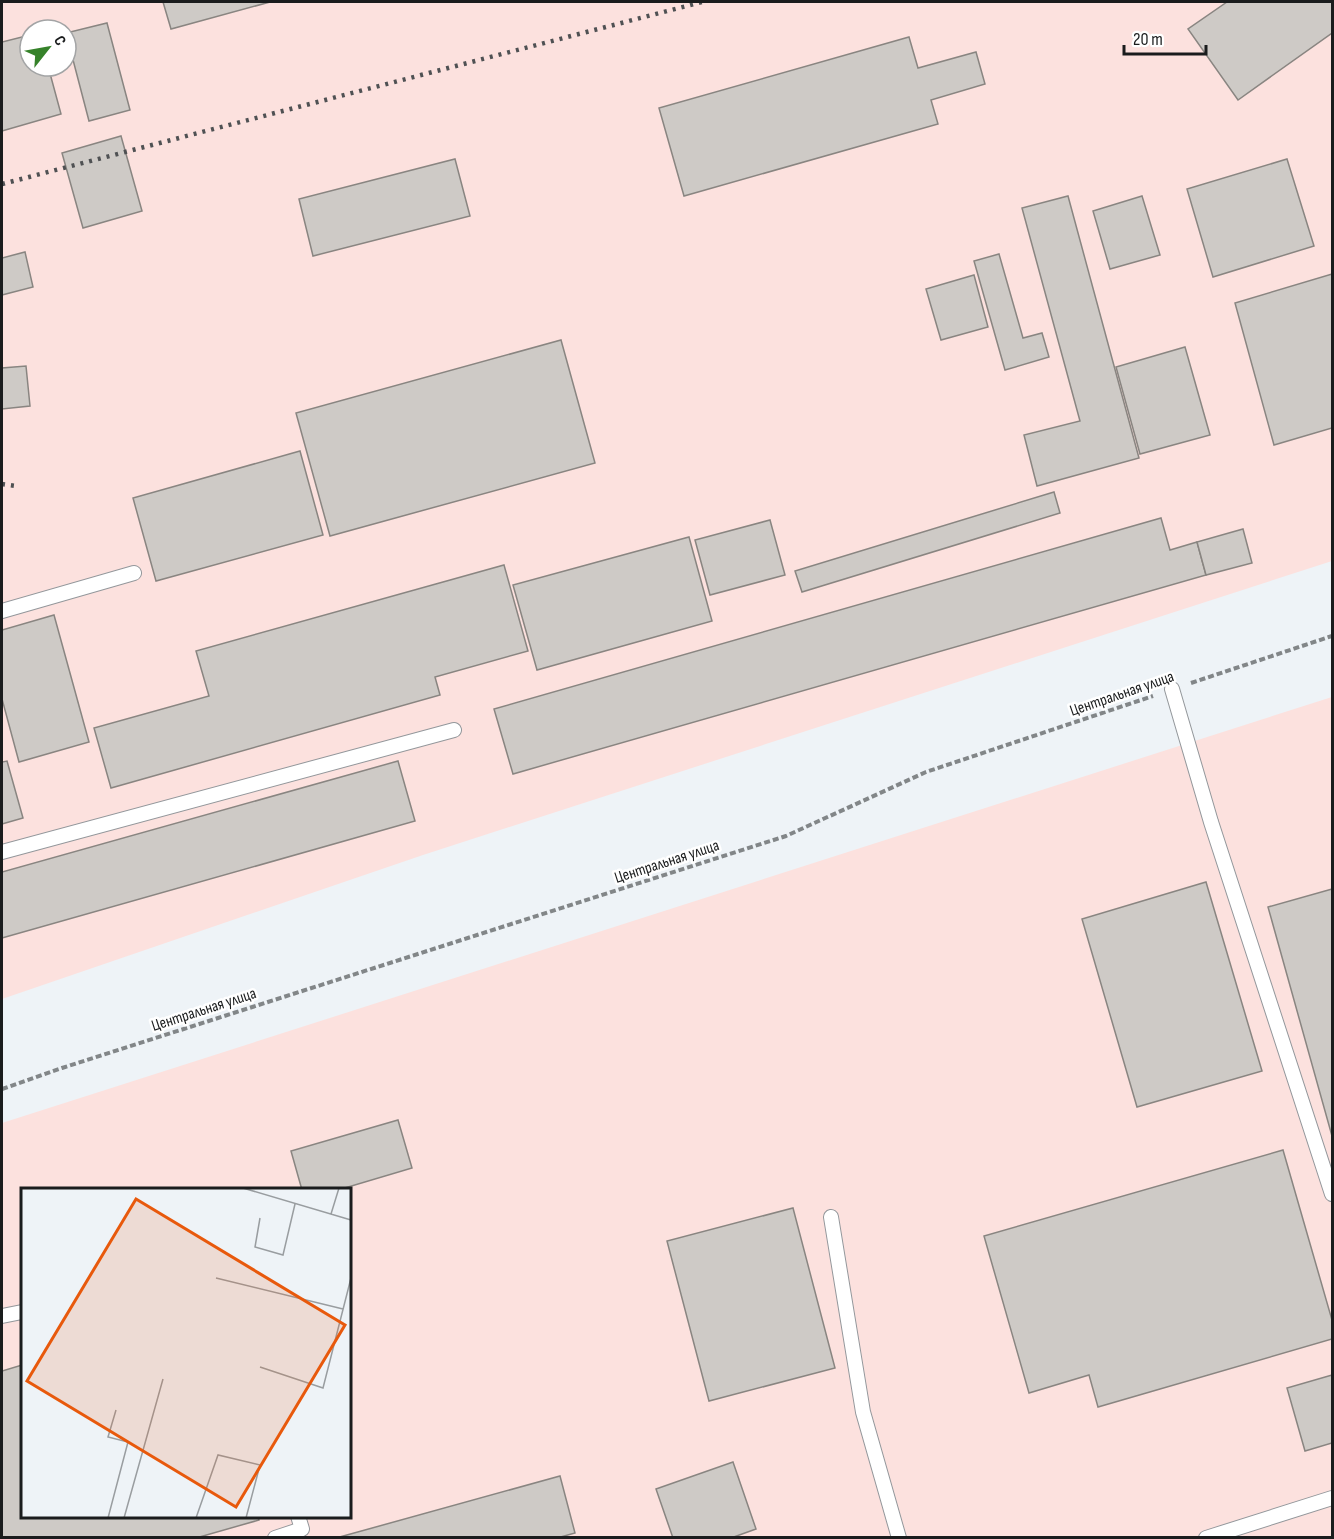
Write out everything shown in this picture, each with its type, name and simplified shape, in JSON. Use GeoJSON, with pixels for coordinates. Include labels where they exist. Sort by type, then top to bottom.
{"type":"FeatureCollection","features":[{"type":"Feature","properties":{"kind":"lane"},"geometry":{"type":"LineString","coordinates":[[2,611],[134,573]]}},
{"type":"Feature","properties":{"kind":"lane"},"geometry":{"type":"LineString","coordinates":[[1172,690],[1211,822],[1332,1194]]}},
{"type":"Feature","properties":{"kind":"lane"},"geometry":{"type":"LineString","coordinates":[[2,852],[454,730]]}},
{"type":"Feature","properties":{"kind":"lane"},"geometry":{"type":"LineString","coordinates":[[831,1217],[863,1412],[899,1538]]}},
{"type":"Feature","properties":{"kind":"lane"},"geometry":{"type":"LineString","coordinates":[[2,1316],[21,1312]]}},
{"type":"Feature","properties":{"kind":"lane"},"geometry":{"type":"LineString","coordinates":[[1206,1538],[1332,1498]]}},
{"type":"Feature","properties":{"kind":"lane"},"geometry":{"type":"LineString","coordinates":[[275,1538],[302,1529],[299,1518]]}},
{"type":"Feature","properties":{"kind":"path","name":"Центральная улица"},"geometry":{"type":"LineString","coordinates":[[2,1089],[73,1064],[786,836],[926,772],[1332,636]]}},
{"type":"Feature","properties":{"kind":"shaded area"},"geometry":{"type":"Polygon","coordinates":[[[2,2],[1332,2],[1332,561],[423,855],[2,999],[2,2]]]}},
{"type":"Feature","properties":{"kind":"shaded area"},"geometry":{"type":"Polygon","coordinates":[[[1332,697],[1332,1537],[2,1537],[2,1123],[1332,697]]]}},
{"type":"Feature","properties":{"kind":"building"},"geometry":{"type":"Polygon","coordinates":[[[163,2],[270,2],[171,29],[163,2]]]}},
{"type":"Feature","properties":{"kind":"building"},"geometry":{"type":"Polygon","coordinates":[[[1227,2],[1332,2],[1332,33],[1238,100],[1188,29],[1227,2]]]}},
{"type":"Feature","properties":{"kind":"building"},"geometry":{"type":"Polygon","coordinates":[[[107,23],[130,110],[89,121],[78,78],[78,30],[107,23]]]}},
{"type":"Feature","properties":{"kind":"building"},"geometry":{"type":"Polygon","coordinates":[[[909,37],[918,68],[976,52],[985,84],[931,100],[938,124],[684,196],[659,108],[909,37]]]}},
{"type":"Feature","properties":{"kind":"building"},"geometry":{"type":"Polygon","coordinates":[[[18,38],[18,78],[51,78],[61,114],[2,131],[2,42],[18,38]]]}},
{"type":"Feature","properties":{"kind":"building"},"geometry":{"type":"Polygon","coordinates":[[[121,136],[142,211],[83,228],[62,153],[121,136]]]}},
{"type":"Feature","properties":{"kind":"building"},"geometry":{"type":"Polygon","coordinates":[[[455,159],[470,216],[313,256],[299,199],[455,159]]]}},
{"type":"Feature","properties":{"kind":"building"},"geometry":{"type":"Polygon","coordinates":[[[1287,159],[1314,246],[1213,277],[1187,189],[1287,159]]]}},
{"type":"Feature","properties":{"kind":"building"},"geometry":{"type":"Polygon","coordinates":[[[1068,196],[1139,458],[1037,486],[1024,435],[1080,421],[1022,208],[1068,196]]]}},
{"type":"Feature","properties":{"kind":"building"},"geometry":{"type":"Polygon","coordinates":[[[1142,196],[1160,255],[1110,269],[1093,211],[1142,196]]]}},
{"type":"Feature","properties":{"kind":"building"},"geometry":{"type":"Polygon","coordinates":[[[25,252],[33,287],[2,295],[2,258],[25,252]]]}},
{"type":"Feature","properties":{"kind":"building"},"geometry":{"type":"Polygon","coordinates":[[[999,254],[1023,338],[1042,333],[1049,357],[1005,370],[974,261],[999,254]]]}},
{"type":"Feature","properties":{"kind":"building"},"geometry":{"type":"Polygon","coordinates":[[[1332,274],[1332,428],[1274,445],[1235,303],[1332,274]]]}},
{"type":"Feature","properties":{"kind":"building"},"geometry":{"type":"Polygon","coordinates":[[[974,275],[988,327],[941,340],[926,289],[974,275]]]}},
{"type":"Feature","properties":{"kind":"building"},"geometry":{"type":"Polygon","coordinates":[[[561,340],[595,463],[330,536],[296,413],[561,340]]]}},
{"type":"Feature","properties":{"kind":"building"},"geometry":{"type":"Polygon","coordinates":[[[1185,347],[1210,435],[1140,454],[1116,367],[1185,347]]]}},
{"type":"Feature","properties":{"kind":"building"},"geometry":{"type":"Polygon","coordinates":[[[26,366],[30,406],[2,409],[2,368],[26,366]]]}},
{"type":"Feature","properties":{"kind":"building"},"geometry":{"type":"Polygon","coordinates":[[[300,451],[323,535],[156,581],[133,498],[300,451]]]}},
{"type":"Feature","properties":{"kind":"building"},"geometry":{"type":"Polygon","coordinates":[[[1054,492],[1060,513],[802,592],[795,571],[1054,492]]]}},
{"type":"Feature","properties":{"kind":"building"},"geometry":{"type":"Polygon","coordinates":[[[1161,518],[1170,550],[1197,542],[1206,575],[513,774],[494,709],[1161,518]]]}},
{"type":"Feature","properties":{"kind":"building"},"geometry":{"type":"Polygon","coordinates":[[[770,520],[785,575],[710,595],[695,540],[770,520]]]}},
{"type":"Feature","properties":{"kind":"building"},"geometry":{"type":"Polygon","coordinates":[[[1243,529],[1252,563],[1206,575],[1197,542],[1243,529]]]}},
{"type":"Feature","properties":{"kind":"building"},"geometry":{"type":"Polygon","coordinates":[[[689,537],[712,621],[537,670],[513,585],[689,537]]]}},
{"type":"Feature","properties":{"kind":"building"},"geometry":{"type":"Polygon","coordinates":[[[504,565],[528,651],[435,677],[440,695],[111,788],[94,728],[209,696],[196,651],[504,565]]]}},
{"type":"Feature","properties":{"kind":"building"},"geometry":{"type":"Polygon","coordinates":[[[54,615],[89,742],[19,762],[2,699],[2,630],[54,615]]]}},
{"type":"Feature","properties":{"kind":"building"},"geometry":{"type":"Polygon","coordinates":[[[7,761],[23,818],[2,824],[2,762],[7,761]]]}},
{"type":"Feature","properties":{"kind":"building"},"geometry":{"type":"Polygon","coordinates":[[[398,761],[415,821],[2,938],[2,872],[398,761]]]}},
{"type":"Feature","properties":{"kind":"building"},"geometry":{"type":"Polygon","coordinates":[[[1206,882],[1262,1071],[1137,1107],[1082,919],[1206,882]]]}},
{"type":"Feature","properties":{"kind":"building"},"geometry":{"type":"Polygon","coordinates":[[[1332,889],[1332,1136],[1268,907],[1332,889]]]}},
{"type":"Feature","properties":{"kind":"building"},"geometry":{"type":"Polygon","coordinates":[[[398,1120],[412,1168],[345,1188],[301,1188],[291,1151],[398,1120]]]}},
{"type":"Feature","properties":{"kind":"building"},"geometry":{"type":"Polygon","coordinates":[[[1283,1150],[1332,1320],[1332,1339],[1098,1407],[1089,1375],[1029,1393],[984,1236],[1283,1150]]]}},
{"type":"Feature","properties":{"kind":"building"},"geometry":{"type":"Polygon","coordinates":[[[793,1208],[835,1368],[709,1401],[667,1241],[793,1208]]]}},
{"type":"Feature","properties":{"kind":"building"},"geometry":{"type":"Polygon","coordinates":[[[21,1365],[21,1518],[258,1518],[259,1520],[196,1538],[2,1538],[2,1371],[21,1365]]]}},
{"type":"Feature","properties":{"kind":"building"},"geometry":{"type":"Polygon","coordinates":[[[1332,1375],[1332,1443],[1305,1451],[1287,1388],[1332,1375]]]}},
{"type":"Feature","properties":{"kind":"building"},"geometry":{"type":"Polygon","coordinates":[[[733,1462],[756,1529],[731,1538],[673,1538],[656,1489],[733,1462]]]}},
{"type":"Feature","properties":{"kind":"building"},"geometry":{"type":"Polygon","coordinates":[[[560,1476],[575,1533],[557,1538],[336,1538],[560,1476]]]}},
{"type":"Feature","properties":{"kind":"railway"},"geometry":{"type":"LineString","coordinates":[[2,184],[702,2]]}},
{"type":"Feature","properties":{"kind":"railway"},"geometry":{"type":"LineString","coordinates":[[2,484],[16,486]]}}]}
